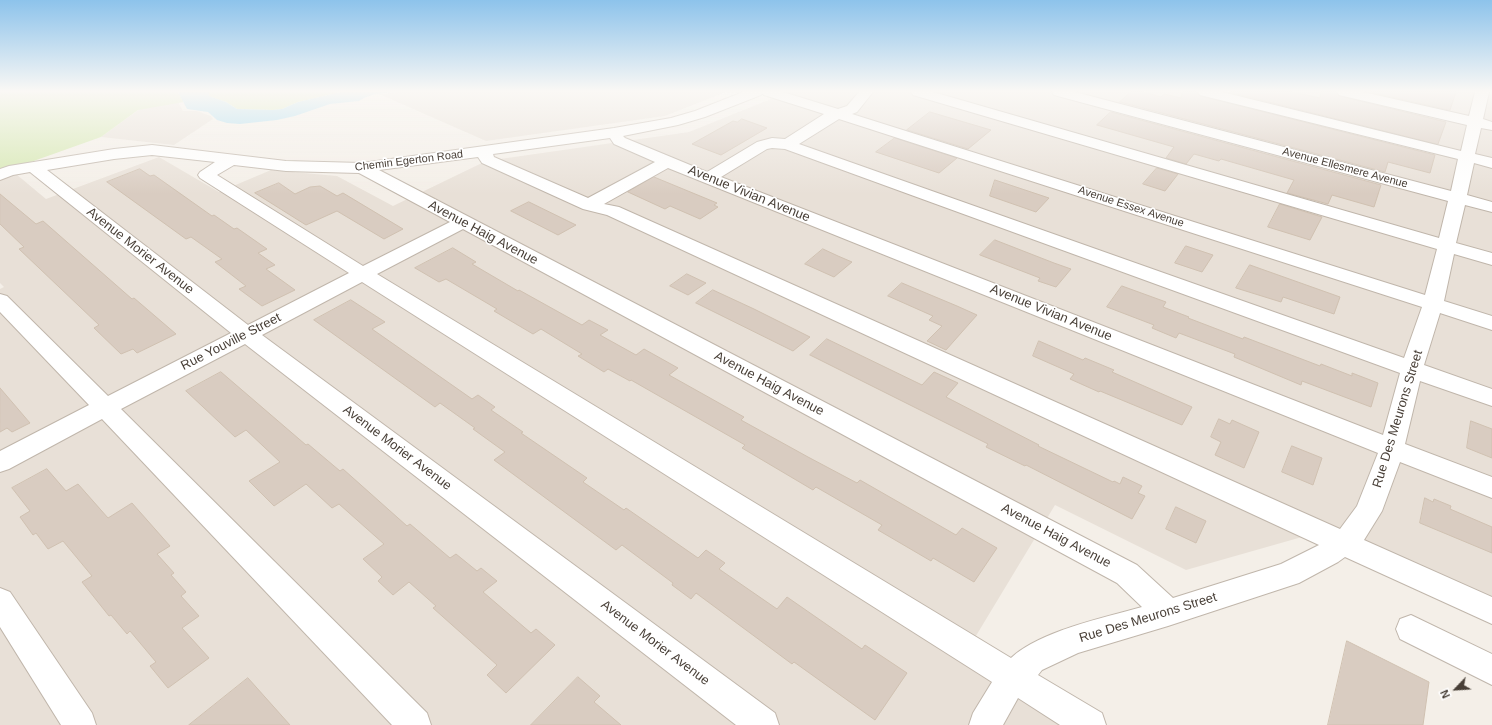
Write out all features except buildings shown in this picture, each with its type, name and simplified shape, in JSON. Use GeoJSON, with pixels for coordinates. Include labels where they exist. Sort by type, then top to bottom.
{"type":"FeatureCollection","features":[{"type":"Feature","properties":{"kind":"street","name":"Chemin Egerton Road"},"geometry":{"type":"LineString","coordinates":[[0,175],[33,167],[114,154],[152,150],[286,166],[362,168],[614,133],[649,126]]}},
{"type":"Feature","properties":{"kind":"street"},"geometry":{"type":"LineString","coordinates":[[786,145],[816,126]]}},
{"type":"Feature","properties":{"kind":"street","name":"Avenue Essex Avenue"},"geometry":{"type":"LineString","coordinates":[[877,126],[1492,323]]}},
{"type":"Feature","properties":{"kind":"street"},"geometry":{"type":"LineString","coordinates":[[1034,126],[1492,259]]}},
{"type":"Feature","properties":{"kind":"street","name":"Avenue Ellesmere Avenue"},"geometry":{"type":"LineString","coordinates":[[1187,126],[1492,207]]}},
{"type":"Feature","properties":{"kind":"street"},"geometry":{"type":"LineString","coordinates":[[1344,126],[1492,163]]}},
{"type":"Feature","properties":{"kind":"street","name":"Rue Des Meurons Street"},"geometry":{"type":"LineString","coordinates":[[985,725],[1013,677],[1031,660],[1072,641],[1168,613],[1289,574],[1328,554],[1353,534],[1369,512],[1392,448],[1412,369],[1433,304],[1467,156],[1482,126]]}},
{"type":"Feature","properties":{"kind":"street","name":"Avenue Vivian Avenue"},"geometry":{"type":"LineString","coordinates":[[614,133],[619,141],[667,162],[1492,488]]}},
{"type":"Feature","properties":{"kind":"street"},"geometry":{"type":"LineString","coordinates":[[708,178],[762,145],[772,142],[786,145],[1492,398]]}},
{"type":"Feature","properties":{"kind":"street"},"geometry":{"type":"LineString","coordinates":[[484,152],[488,160],[589,205],[613,211],[1492,611]]}},
{"type":"Feature","properties":{"kind":"street"},"geometry":{"type":"LineString","coordinates":[[230,160],[206,175],[362,274],[1090,725]]}},
{"type":"Feature","properties":{"kind":"street"},"geometry":{"type":"LineString","coordinates":[[589,205],[667,162]]}},
{"type":"Feature","properties":{"kind":"street","name":"Avenue Morier Avenue"},"geometry":{"type":"LineString","coordinates":[[33,167],[246,334],[763,725]]}},
{"type":"Feature","properties":{"kind":"street","name":"Avenue Haig Avenue"},"geometry":{"type":"LineString","coordinates":[[362,168],[1127,574],[1168,613]]}},
{"type":"Feature","properties":{"kind":"street","name":"Rue Youville Street"},"geometry":{"type":"LineString","coordinates":[[0,462],[463,222]]}},
{"type":"Feature","properties":{"kind":"street"},"geometry":{"type":"LineString","coordinates":[[0,300],[415,725]]}},
{"type":"Feature","properties":{"kind":"street"},"geometry":{"type":"LineString","coordinates":[[0,601],[80,725]]}},
{"type":"Feature","properties":{"kind":"street"},"geometry":{"type":"LineString","coordinates":[[1411,629],[1492,670]]}},
{"type":"Feature","properties":{"kind":"shaded area"},"geometry":{"type":"Polygon","coordinates":[[[116,126],[203,126],[174,145],[101,137],[116,126]]]}},
{"type":"Feature","properties":{"kind":"shaded area"},"geometry":{"type":"Polygon","coordinates":[[[451,126],[595,126],[486,141],[451,126]]]}},
{"type":"Feature","properties":{"kind":"shaded area"},"geometry":{"type":"Polygon","coordinates":[[[704,126],[1492,126],[1492,602],[1309,535],[1186,570],[1055,505],[962,659],[1066,725],[0,725],[0,289],[4,287],[0,283],[0,179],[16,174],[46,199],[159,157],[219,192],[271,170],[337,176],[393,206],[486,161],[689,132],[704,126]]]}},
{"type":"Feature","properties":{"kind":"green space"},"geometry":{"type":"Polygon","coordinates":[[[0,126],[116,126],[101,137],[0,173],[0,126]]]}}]}
